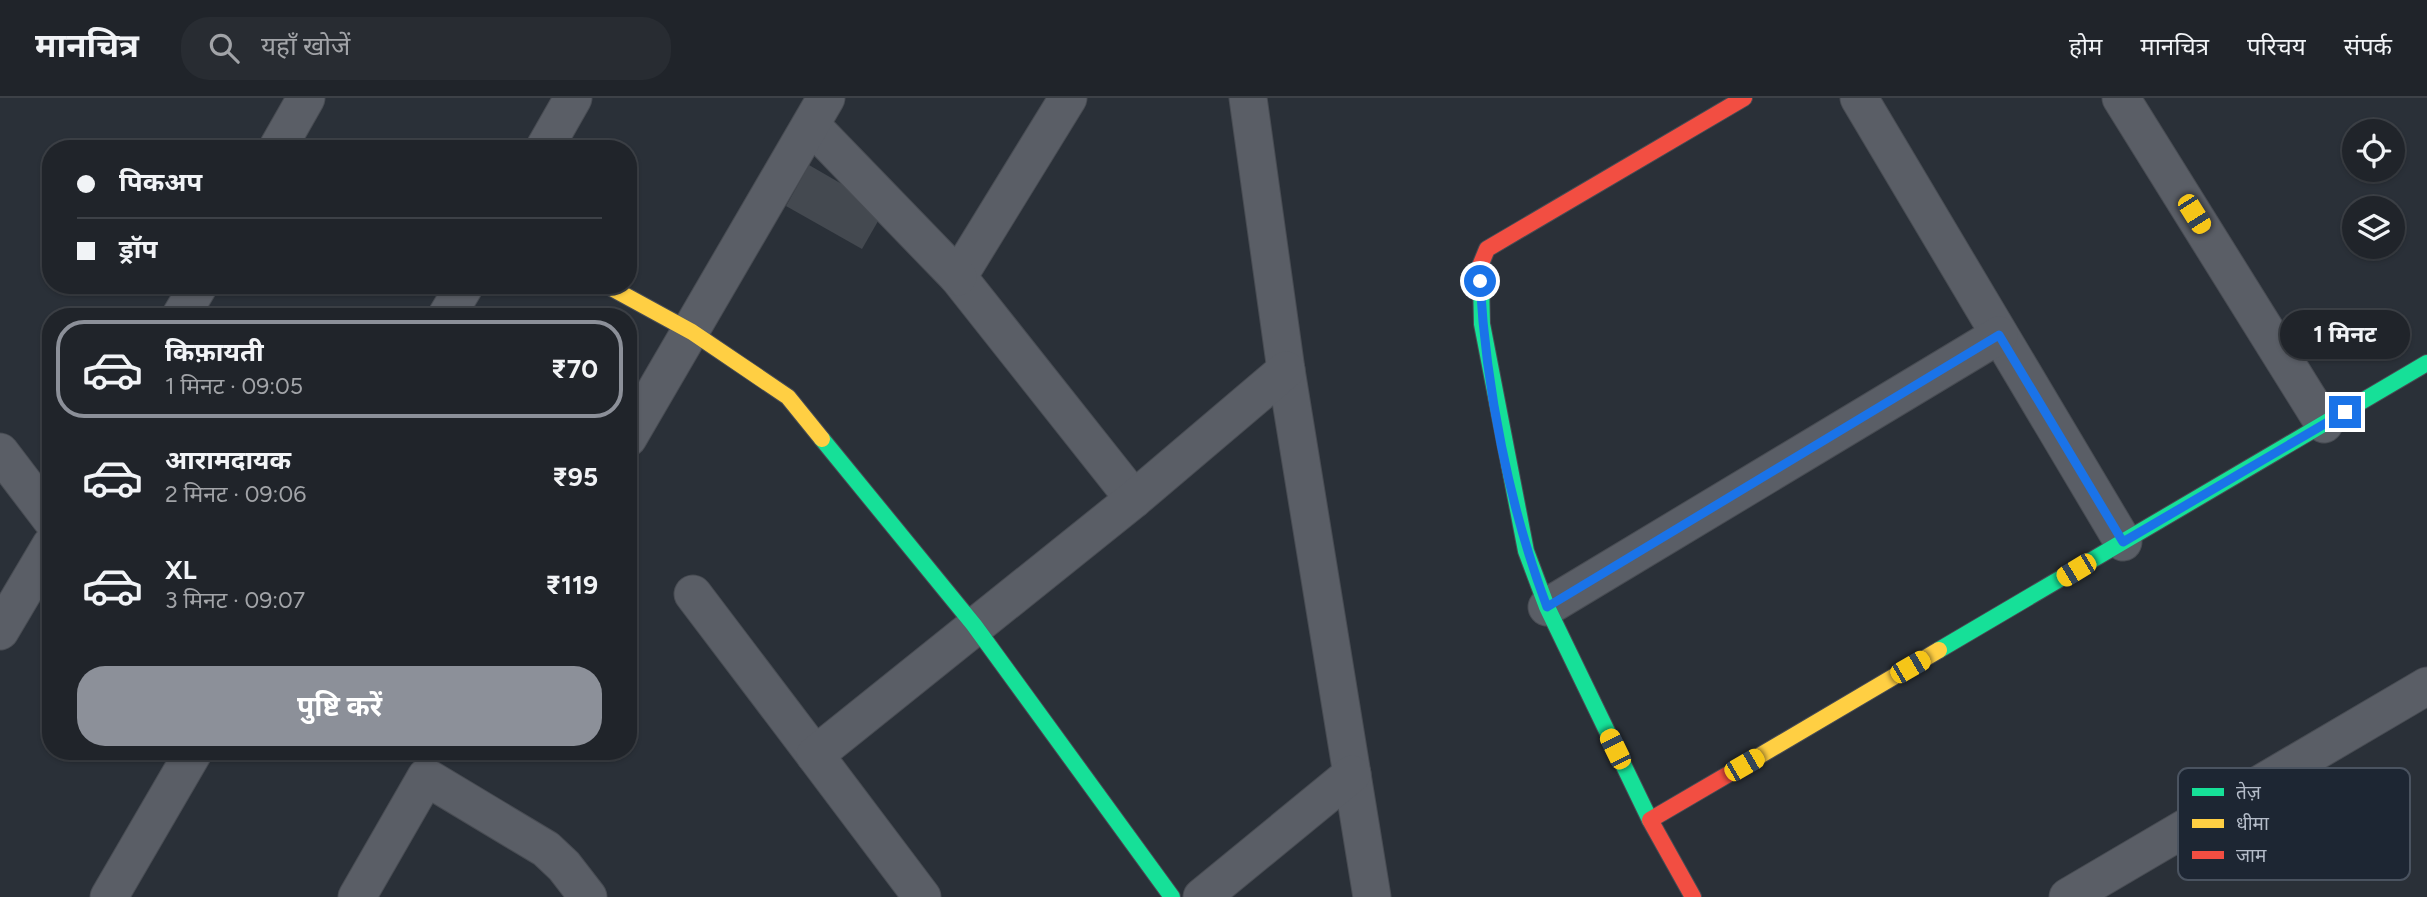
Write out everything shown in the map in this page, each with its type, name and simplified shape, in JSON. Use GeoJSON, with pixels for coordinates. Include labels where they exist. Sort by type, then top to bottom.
{"type":"FeatureCollection","features":[{"type":"Feature","properties":{"kind":"street"},"geometry":{"type":"LineString","coordinates":[[282,140],[306,98]]}},
{"type":"Feature","properties":{"kind":"street"},"geometry":{"type":"LineString","coordinates":[[549,140],[573,98]]}},
{"type":"Feature","properties":{"kind":"street"},"geometry":{"type":"LineString","coordinates":[[958,277],[1068,98]]}},
{"type":"Feature","properties":{"kind":"street"},"geometry":{"type":"LineString","coordinates":[[1248,98],[1286,370],[1372,897]]}},
{"type":"Feature","properties":{"kind":"street"},"geometry":{"type":"LineString","coordinates":[[1693,897],[1650,820],[1547,607],[1526,551],[1506,460],[1482,324],[1480,266],[1488,249],[1744,98]]}},
{"type":"Feature","properties":{"kind":"street"},"geometry":{"type":"LineString","coordinates":[[1859,98],[2123,542]]}},
{"type":"Feature","properties":{"kind":"street"},"geometry":{"type":"LineString","coordinates":[[2121,98],[2324,424]]}},
{"type":"Feature","properties":{"kind":"street"},"geometry":{"type":"LineString","coordinates":[[637,423],[818,111],[958,277],[1133,499]]}},
{"type":"Feature","properties":{"kind":"street"},"geometry":{"type":"LineString","coordinates":[[622,294],[692,332],[788,397],[974,625],[1171,897]]}},
{"type":"Feature","properties":{"kind":"street"},"geometry":{"type":"LineString","coordinates":[[1547,607],[1999,335]]}},
{"type":"Feature","properties":{"kind":"street"},"geometry":{"type":"LineString","coordinates":[[1650,820],[2427,363]]}},
{"type":"Feature","properties":{"kind":"street"},"geometry":{"type":"LineString","coordinates":[[815,755],[1133,499],[1286,370]]}},
{"type":"Feature","properties":{"kind":"street"},"geometry":{"type":"LineString","coordinates":[[0,452],[42,507]]}},
{"type":"Feature","properties":{"kind":"street"},"geometry":{"type":"LineString","coordinates":[[0,631],[42,560]]}},
{"type":"Feature","properties":{"kind":"street"},"geometry":{"type":"LineString","coordinates":[[693,594],[922,897]]}},
{"type":"Feature","properties":{"kind":"street"},"geometry":{"type":"LineString","coordinates":[[2295,768],[2424,695]]}},
{"type":"Feature","properties":{"kind":"street"},"geometry":{"type":"LineString","coordinates":[[109,897],[189,760]]}},
{"type":"Feature","properties":{"kind":"street"},"geometry":{"type":"LineString","coordinates":[[357,897],[434,764],[546,849],[565,866],[588,897]]}},
{"type":"Feature","properties":{"kind":"street"},"geometry":{"type":"LineString","coordinates":[[1202,897],[1352,774]]}},
{"type":"Feature","properties":{"kind":"street"},"geometry":{"type":"LineString","coordinates":[[2068,897],[2178,835]]}},
{"type":"Feature","properties":{"kind":"building"},"geometry":{"type":"Polygon","coordinates":[[[809,165],[885,209],[862,249],[786,206],[809,165]]]}},
{"type":"Feature","properties":{"kind":"traffic: fast"},"geometry":{"type":"LineString","coordinates":[[1481,282],[1482,324],[1526,551],[1547,607],[1650,820]]}},
{"type":"Feature","properties":{"kind":"traffic: fast"},"geometry":{"type":"LineString","coordinates":[[1939,650],[2427,363]]}},
{"type":"Feature","properties":{"kind":"traffic: fast"},"geometry":{"type":"LineString","coordinates":[[822,439],[974,625],[1172,897]]}},
{"type":"Feature","properties":{"kind":"traffic: slow"},"geometry":{"type":"LineString","coordinates":[[622,294],[692,332],[788,397],[822,439]]}},
{"type":"Feature","properties":{"kind":"traffic: slow"},"geometry":{"type":"LineString","coordinates":[[1744,765],[1939,650]]}},
{"type":"Feature","properties":{"kind":"traffic: jam"},"geometry":{"type":"LineString","coordinates":[[1481,282],[1480,266],[1487,249],[1744,98]]}},
{"type":"Feature","properties":{"kind":"traffic: jam"},"geometry":{"type":"LineString","coordinates":[[1693,897],[1650,820],[1744,765]]}},
{"type":"Feature","properties":{"kind":"route"},"geometry":{"type":"LineString","coordinates":[[1480,281],[1482,324],[1506,460],[1526,551],[1547,607],[1999,335],[2123,542],[2345,412]]}}]}
